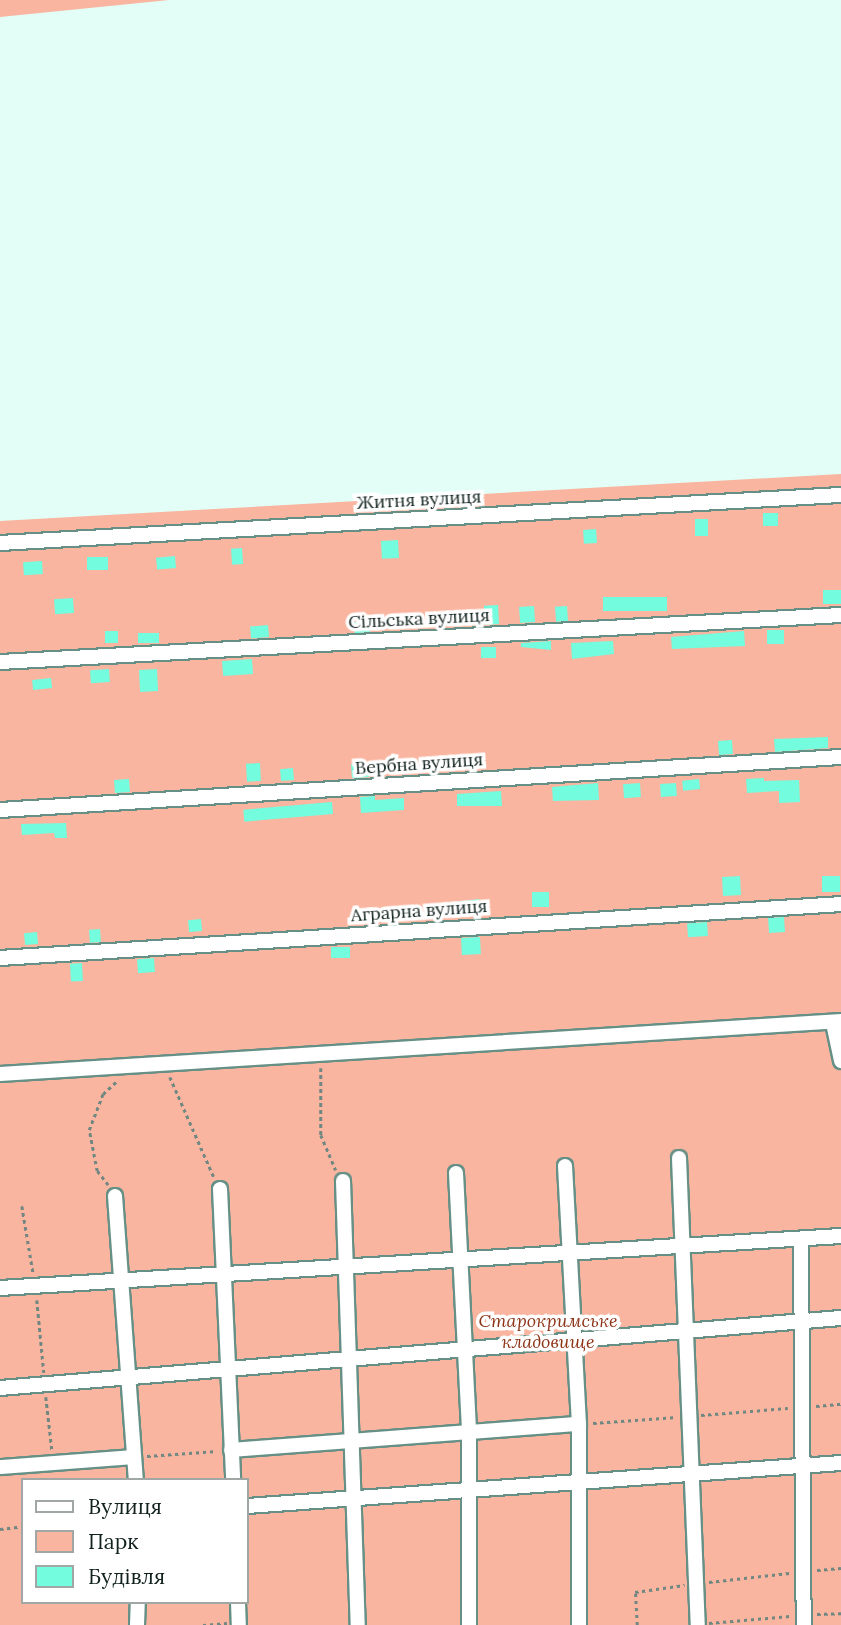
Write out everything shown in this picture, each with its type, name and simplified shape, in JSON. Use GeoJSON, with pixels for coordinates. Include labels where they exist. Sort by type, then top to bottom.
{"type":"FeatureCollection","features":[{"type":"Feature","properties":{"kind":"lane","name":"Житня вулиця"},"geometry":{"type":"LineString","coordinates":[[0,543],[841,495]]}},
{"type":"Feature","properties":{"kind":"lane","name":"Сільська вулиця"},"geometry":{"type":"LineString","coordinates":[[0,662],[841,615]]}},
{"type":"Feature","properties":{"kind":"lane","name":"Вербна вулиця"},"geometry":{"type":"LineString","coordinates":[[0,810],[841,757]]}},
{"type":"Feature","properties":{"kind":"lane","name":"Аграрна вулиця"},"geometry":{"type":"LineString","coordinates":[[0,958],[841,904]]}},
{"type":"Feature","properties":{"kind":"lane"},"geometry":{"type":"LineString","coordinates":[[0,1074],[804,1021],[837,1022],[841,1061]]}},
{"type":"Feature","properties":{"kind":"lane"},"geometry":{"type":"LineString","coordinates":[[679,1158],[698,1625]]}},
{"type":"Feature","properties":{"kind":"lane"},"geometry":{"type":"LineString","coordinates":[[565,1166],[579,1424],[579,1625]]}},
{"type":"Feature","properties":{"kind":"lane"},"geometry":{"type":"LineString","coordinates":[[456,1173],[469,1432],[469,1625]]}},
{"type":"Feature","properties":{"kind":"lane"},"geometry":{"type":"LineString","coordinates":[[343,1181],[358,1625]]}},
{"type":"Feature","properties":{"kind":"lane"},"geometry":{"type":"LineString","coordinates":[[220,1189],[233,1478]]}},
{"type":"Feature","properties":{"kind":"lane"},"geometry":{"type":"LineString","coordinates":[[115,1196],[136,1478]]}},
{"type":"Feature","properties":{"kind":"lane"},"geometry":{"type":"LineString","coordinates":[[0,1288],[841,1236]]}},
{"type":"Feature","properties":{"kind":"lane"},"geometry":{"type":"LineString","coordinates":[[801,1239],[804,1620]]}},
{"type":"Feature","properties":{"kind":"lane"},"geometry":{"type":"LineString","coordinates":[[0,1388],[841,1318]]}},
{"type":"Feature","properties":{"kind":"lane"},"geometry":{"type":"LineString","coordinates":[[232,1450],[579,1424]]}},
{"type":"Feature","properties":{"kind":"lane"},"geometry":{"type":"LineString","coordinates":[[0,1467],[134,1457]]}},
{"type":"Feature","properties":{"kind":"lane"},"geometry":{"type":"LineString","coordinates":[[248,1506],[841,1463]]}},
{"type":"Feature","properties":{"kind":"lane"},"geometry":{"type":"LineString","coordinates":[[138,1604],[138,1625]]}},
{"type":"Feature","properties":{"kind":"lane"},"geometry":{"type":"LineString","coordinates":[[238,1604],[239,1623]]}},
{"type":"Feature","properties":{"kind":"path"},"geometry":{"type":"LineString","coordinates":[[320,1055],[321,1135],[343,1181]]}},
{"type":"Feature","properties":{"kind":"path"},"geometry":{"type":"LineString","coordinates":[[167,1064],[220,1189]]}},
{"type":"Feature","properties":{"kind":"path"},"geometry":{"type":"LineString","coordinates":[[115,1196],[97,1171],[89,1130],[96,1106],[117,1082],[121,1067]]}},
{"type":"Feature","properties":{"kind":"path"},"geometry":{"type":"LineString","coordinates":[[22,1206],[35,1286],[53,1463]]}},
{"type":"Feature","properties":{"kind":"path"},"geometry":{"type":"LineString","coordinates":[[579,1424],[841,1405]]}},
{"type":"Feature","properties":{"kind":"path"},"geometry":{"type":"LineString","coordinates":[[134,1457],[232,1450]]}},
{"type":"Feature","properties":{"kind":"path"},"geometry":{"type":"LineString","coordinates":[[0,1529],[21,1526]]}},
{"type":"Feature","properties":{"kind":"path"},"geometry":{"type":"LineString","coordinates":[[637,1625],[635,1592],[841,1568]]}},
{"type":"Feature","properties":{"kind":"path"},"geometry":{"type":"LineString","coordinates":[[698,1625],[752,1619],[804,1620],[841,1613]]}},
{"type":"Feature","properties":{"kind":"path"},"geometry":{"type":"LineString","coordinates":[[752,1619],[752,1625]]}},
{"type":"Feature","properties":{"kind":"path"},"geometry":{"type":"LineString","coordinates":[[203,1625],[239,1623]]}},
{"type":"Feature","properties":{"kind":"green space"},"geometry":{"type":"Polygon","coordinates":[[[0,0],[169,0],[0,17],[0,0]]]}},
{"type":"Feature","properties":{"kind":"green space","name":"Старокримське кладовище"},"geometry":{"type":"Polygon","coordinates":[[[841,474],[841,1625],[0,1625],[0,521],[841,474]]]}},
{"type":"Feature","properties":{"kind":"building"},"geometry":{"type":"Polygon","coordinates":[[[763,513],[778,513],[778,526],[763,526],[763,513]]]}},
{"type":"Feature","properties":{"kind":"building"},"geometry":{"type":"Polygon","coordinates":[[[695,519],[708,519],[708,536],[695,536],[695,519]]]}},
{"type":"Feature","properties":{"kind":"building"},"geometry":{"type":"Polygon","coordinates":[[[596,529],[597,543],[584,544],[583,530],[596,529]]]}},
{"type":"Feature","properties":{"kind":"building"},"geometry":{"type":"Polygon","coordinates":[[[398,540],[399,558],[382,559],[381,541],[398,540]]]}},
{"type":"Feature","properties":{"kind":"building"},"geometry":{"type":"Polygon","coordinates":[[[242,548],[243,564],[232,565],[231,549],[242,548]]]}},
{"type":"Feature","properties":{"kind":"building"},"geometry":{"type":"Polygon","coordinates":[[[175,556],[176,568],[157,570],[156,558],[175,556]]]}},
{"type":"Feature","properties":{"kind":"building"},"geometry":{"type":"Polygon","coordinates":[[[87,557],[108,557],[108,570],[87,570],[87,557]]]}},
{"type":"Feature","properties":{"kind":"building"},"geometry":{"type":"Polygon","coordinates":[[[42,561],[43,574],[24,575],[23,562],[42,561]]]}},
{"type":"Feature","properties":{"kind":"building"},"geometry":{"type":"Polygon","coordinates":[[[823,590],[841,590],[841,604],[823,604],[823,590]]]}},
{"type":"Feature","properties":{"kind":"building"},"geometry":{"type":"Polygon","coordinates":[[[603,597],[667,597],[667,611],[603,611],[603,597]]]}},
{"type":"Feature","properties":{"kind":"building"},"geometry":{"type":"Polygon","coordinates":[[[73,598],[74,613],[55,614],[54,599],[73,598]]]}},
{"type":"Feature","properties":{"kind":"building"},"geometry":{"type":"Polygon","coordinates":[[[498,605],[499,624],[485,625],[484,606],[498,605]]]}},
{"type":"Feature","properties":{"kind":"building"},"geometry":{"type":"Polygon","coordinates":[[[534,606],[535,622],[520,623],[519,607],[534,606]]]}},
{"type":"Feature","properties":{"kind":"building"},"geometry":{"type":"Polygon","coordinates":[[[567,606],[568,621],[556,622],[555,607],[567,606]]]}},
{"type":"Feature","properties":{"kind":"building"},"geometry":{"type":"Polygon","coordinates":[[[369,621],[370,632],[355,633],[354,622],[369,621]]]}},
{"type":"Feature","properties":{"kind":"building"},"geometry":{"type":"Polygon","coordinates":[[[268,625],[269,637],[251,639],[250,627],[268,625]]]}},
{"type":"Feature","properties":{"kind":"building"},"geometry":{"type":"Polygon","coordinates":[[[767,630],[784,630],[784,644],[767,644],[767,630]]]}},
{"type":"Feature","properties":{"kind":"building"},"geometry":{"type":"Polygon","coordinates":[[[105,631],[118,631],[118,643],[105,643],[105,631]]]}},
{"type":"Feature","properties":{"kind":"building"},"geometry":{"type":"Polygon","coordinates":[[[744,631],[745,646],[672,649],[671,637],[744,631]]]}},
{"type":"Feature","properties":{"kind":"building"},"geometry":{"type":"Polygon","coordinates":[[[138,633],[159,633],[159,643],[138,643],[138,633]]]}},
{"type":"Feature","properties":{"kind":"building"},"geometry":{"type":"Polygon","coordinates":[[[551,641],[551,650],[521,647],[521,643],[551,641]]]}},
{"type":"Feature","properties":{"kind":"building"},"geometry":{"type":"Polygon","coordinates":[[[613,641],[614,654],[572,659],[571,643],[613,641]]]}},
{"type":"Feature","properties":{"kind":"building"},"geometry":{"type":"Polygon","coordinates":[[[481,647],[496,647],[496,658],[481,658],[481,647]]]}},
{"type":"Feature","properties":{"kind":"building"},"geometry":{"type":"Polygon","coordinates":[[[252,659],[253,674],[223,676],[222,661],[252,659]]]}},
{"type":"Feature","properties":{"kind":"building"},"geometry":{"type":"Polygon","coordinates":[[[109,669],[110,682],[91,683],[90,670],[109,669]]]}},
{"type":"Feature","properties":{"kind":"building"},"geometry":{"type":"Polygon","coordinates":[[[157,669],[158,691],[140,692],[139,670],[157,669]]]}},
{"type":"Feature","properties":{"kind":"building"},"geometry":{"type":"Polygon","coordinates":[[[51,678],[52,688],[33,690],[32,680],[51,678]]]}},
{"type":"Feature","properties":{"kind":"building"},"geometry":{"type":"Polygon","coordinates":[[[828,737],[828,748],[775,752],[774,739],[828,737]]]}},
{"type":"Feature","properties":{"kind":"building"},"geometry":{"type":"Polygon","coordinates":[[[732,740],[733,754],[719,755],[718,741],[732,740]]]}},
{"type":"Feature","properties":{"kind":"building"},"geometry":{"type":"Polygon","coordinates":[[[434,759],[435,770],[425,771],[424,760],[434,759]]]}},
{"type":"Feature","properties":{"kind":"building"},"geometry":{"type":"Polygon","coordinates":[[[260,763],[261,781],[247,782],[246,764],[260,763]]]}},
{"type":"Feature","properties":{"kind":"building"},"geometry":{"type":"Polygon","coordinates":[[[368,763],[369,777],[352,778],[351,764],[368,763]]]}},
{"type":"Feature","properties":{"kind":"building"},"geometry":{"type":"Polygon","coordinates":[[[293,768],[294,780],[281,781],[280,769],[293,768]]]}},
{"type":"Feature","properties":{"kind":"building"},"geometry":{"type":"Polygon","coordinates":[[[764,778],[764,781],[799,780],[800,802],[779,803],[779,791],[747,793],[746,779],[764,778]]]}},
{"type":"Feature","properties":{"kind":"building"},"geometry":{"type":"Polygon","coordinates":[[[129,779],[130,792],[115,793],[114,780],[129,779]]]}},
{"type":"Feature","properties":{"kind":"building"},"geometry":{"type":"Polygon","coordinates":[[[699,779],[700,789],[683,791],[682,781],[699,779]]]}},
{"type":"Feature","properties":{"kind":"building"},"geometry":{"type":"Polygon","coordinates":[[[598,783],[599,800],[553,801],[552,787],[598,783]]]}},
{"type":"Feature","properties":{"kind":"building"},"geometry":{"type":"Polygon","coordinates":[[[640,783],[641,797],[624,798],[623,784],[640,783]]]}},
{"type":"Feature","properties":{"kind":"building"},"geometry":{"type":"Polygon","coordinates":[[[676,783],[677,796],[661,797],[660,784],[676,783]]]}},
{"type":"Feature","properties":{"kind":"building"},"geometry":{"type":"Polygon","coordinates":[[[501,791],[502,806],[457,806],[457,794],[501,791]]]}},
{"type":"Feature","properties":{"kind":"building"},"geometry":{"type":"Polygon","coordinates":[[[375,796],[375,800],[404,798],[404,810],[361,813],[360,797],[375,796]]]}},
{"type":"Feature","properties":{"kind":"building"},"geometry":{"type":"Polygon","coordinates":[[[332,802],[333,814],[244,822],[243,810],[332,802]]]}},
{"type":"Feature","properties":{"kind":"building"},"geometry":{"type":"Polygon","coordinates":[[[66,823],[67,838],[55,838],[54,833],[22,835],[21,824],[66,823]]]}},
{"type":"Feature","properties":{"kind":"building"},"geometry":{"type":"Polygon","coordinates":[[[740,876],[741,895],[723,896],[722,877],[740,876]]]}},
{"type":"Feature","properties":{"kind":"building"},"geometry":{"type":"Polygon","coordinates":[[[822,876],[840,876],[840,892],[822,892],[822,876]]]}},
{"type":"Feature","properties":{"kind":"building"},"geometry":{"type":"Polygon","coordinates":[[[532,892],[549,892],[549,907],[532,907],[532,892]]]}},
{"type":"Feature","properties":{"kind":"building"},"geometry":{"type":"Polygon","coordinates":[[[479,899],[480,914],[427,916],[426,906],[479,899]]]}},
{"type":"Feature","properties":{"kind":"building"},"geometry":{"type":"Polygon","coordinates":[[[784,917],[785,932],[769,933],[768,918],[784,917]]]}},
{"type":"Feature","properties":{"kind":"building"},"geometry":{"type":"Polygon","coordinates":[[[201,919],[202,931],[189,932],[188,920],[201,919]]]}},
{"type":"Feature","properties":{"kind":"building"},"geometry":{"type":"Polygon","coordinates":[[[707,922],[708,936],[688,937],[687,923],[707,922]]]}},
{"type":"Feature","properties":{"kind":"building"},"geometry":{"type":"Polygon","coordinates":[[[100,929],[101,942],[90,943],[89,930],[100,929]]]}},
{"type":"Feature","properties":{"kind":"building"},"geometry":{"type":"Polygon","coordinates":[[[37,932],[38,944],[25,945],[24,933],[37,932]]]}},
{"type":"Feature","properties":{"kind":"building"},"geometry":{"type":"Polygon","coordinates":[[[480,937],[481,954],[462,955],[461,938],[480,937]]]}},
{"type":"Feature","properties":{"kind":"building"},"geometry":{"type":"Polygon","coordinates":[[[331,947],[350,947],[350,958],[331,958],[331,947]]]}},
{"type":"Feature","properties":{"kind":"building"},"geometry":{"type":"Polygon","coordinates":[[[154,958],[155,972],[138,973],[137,959],[154,958]]]}},
{"type":"Feature","properties":{"kind":"building"},"geometry":{"type":"Polygon","coordinates":[[[82,963],[83,981],[71,982],[70,964],[82,963]]]}}]}
